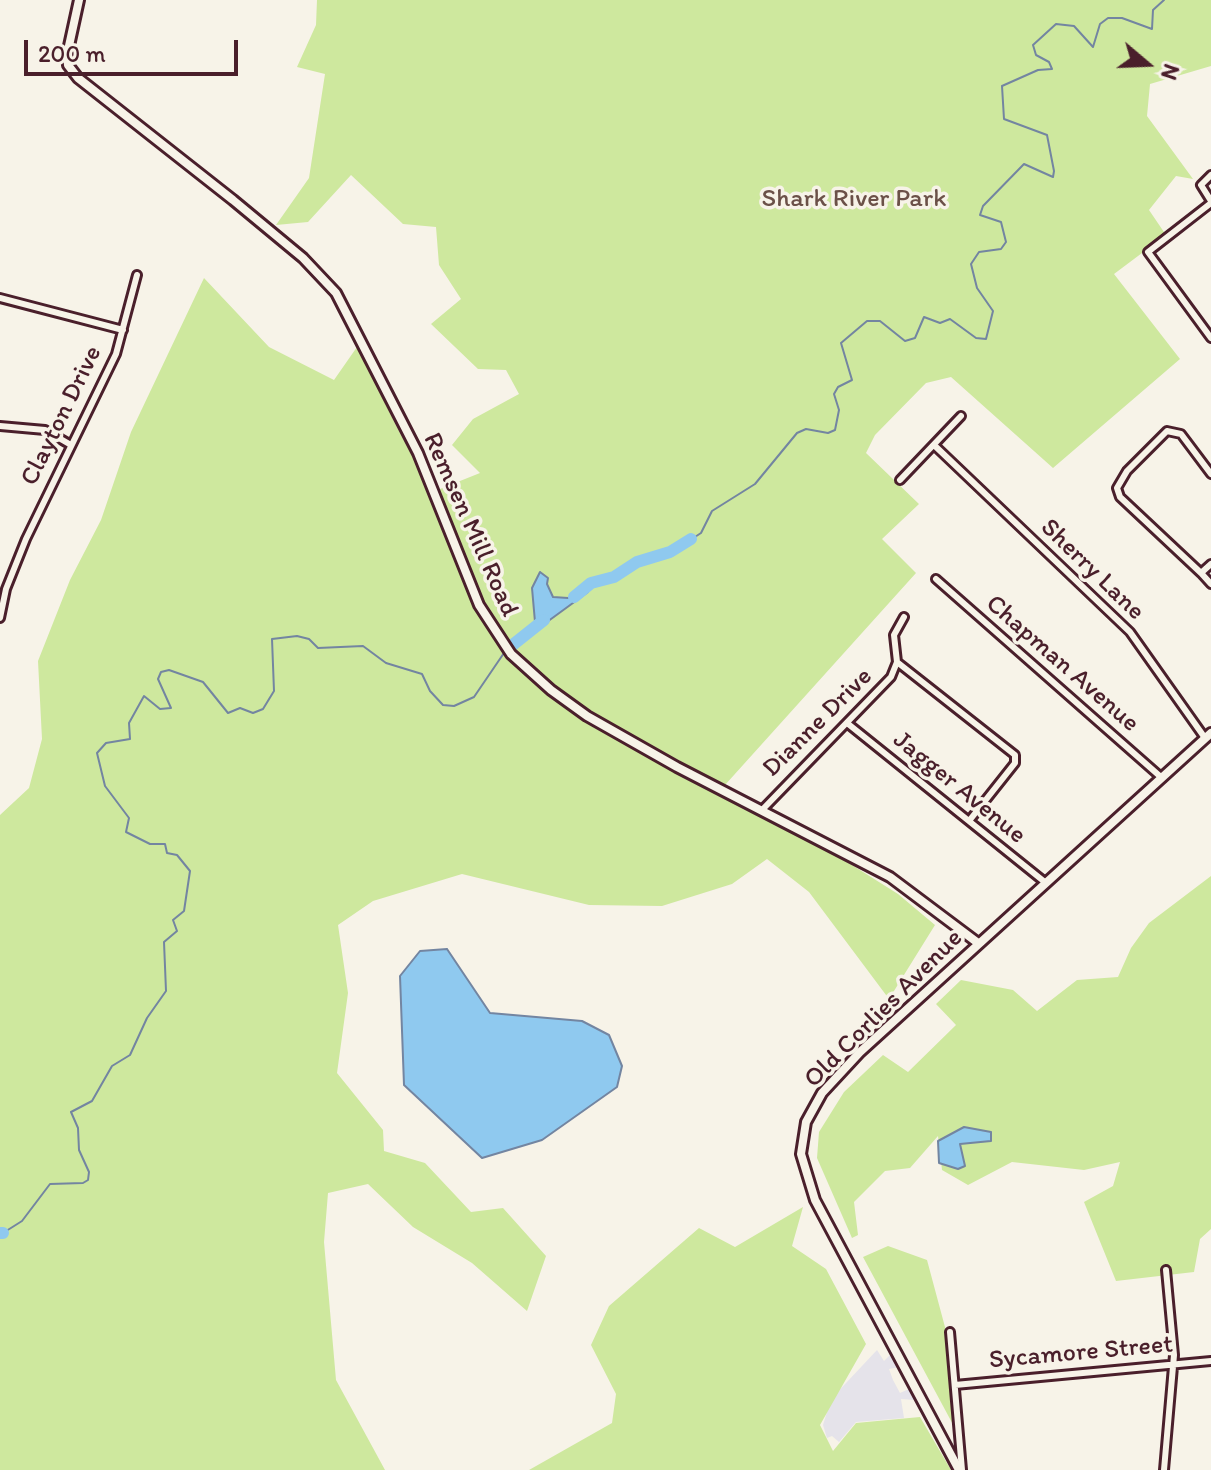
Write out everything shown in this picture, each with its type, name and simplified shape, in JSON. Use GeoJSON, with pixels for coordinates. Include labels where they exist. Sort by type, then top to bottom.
{"type":"FeatureCollection","features":[{"type":"Feature","properties":{"kind":"street","name":"Remsen Mill Road"},"geometry":{"type":"LineString","coordinates":[[79,0],[67,55],[68,65],[78,78],[303,258],[349,312],[418,453],[479,605],[511,654],[551,690],[587,716],[677,767],[890,877],[978,943]]}},
{"type":"Feature","properties":{"kind":"street"},"geometry":{"type":"LineString","coordinates":[[1211,175],[1201,185],[1211,202],[1148,252],[1211,338]]}},
{"type":"Feature","properties":{"kind":"street","name":"Clayton Drive"},"geometry":{"type":"LineString","coordinates":[[0,618],[15,564],[71,445],[102,388],[123,330],[137,275]]}},
{"type":"Feature","properties":{"kind":"street"},"geometry":{"type":"LineString","coordinates":[[0,298],[123,330]]}},
{"type":"Feature","properties":{"kind":"street"},"geometry":{"type":"LineString","coordinates":[[900,480],[961,416]]}},
{"type":"Feature","properties":{"kind":"street"},"geometry":{"type":"LineString","coordinates":[[0,426],[45,430],[71,445]]}},
{"type":"Feature","properties":{"kind":"street"},"geometry":{"type":"LineString","coordinates":[[1211,474],[1181,434],[1167,431],[1127,471],[1117,488],[1120,497],[1211,584]]}},
{"type":"Feature","properties":{"kind":"street","name":"Sherry Lane"},"geometry":{"type":"LineString","coordinates":[[934,445],[1130,632],[1208,736]]}},
{"type":"Feature","properties":{"kind":"street"},"geometry":{"type":"LineString","coordinates":[[1201,573],[1211,564]]}},
{"type":"Feature","properties":{"kind":"street","name":"Chapman Avenue"},"geometry":{"type":"LineString","coordinates":[[936,579],[1162,778]]}},
{"type":"Feature","properties":{"kind":"street","name":"Dianne Drive"},"geometry":{"type":"LineString","coordinates":[[763,809],[886,684],[897,662],[893,641],[904,617]]}},
{"type":"Feature","properties":{"kind":"street"},"geometry":{"type":"LineString","coordinates":[[897,662],[1015,755],[1015,763],[969,821]]}},
{"type":"Feature","properties":{"kind":"street","name":"Jagger Avenue"},"geometry":{"type":"LineString","coordinates":[[847,723],[1046,883]]}},
{"type":"Feature","properties":{"kind":"street","name":"Old Corlies Avenue"},"geometry":{"type":"LineString","coordinates":[[960,1470],[829,1231],[808,1183],[801,1147],[809,1115],[839,1074],[978,943],[1208,736]]}},
{"type":"Feature","properties":{"kind":"street"},"geometry":{"type":"LineString","coordinates":[[1164,1470],[1173,1365],[1166,1270]]}},
{"type":"Feature","properties":{"kind":"street","name":"Old Corlies Avenue"},"geometry":{"type":"LineString","coordinates":[[950,1332],[960,1470]]}},
{"type":"Feature","properties":{"kind":"street","name":"Sycamore Street"},"geometry":{"type":"LineString","coordinates":[[955,1385],[1211,1361]]}},
{"type":"Feature","properties":{"kind":"shaded area"},"geometry":{"type":"Polygon","coordinates":[[[877,1350],[884,1361],[891,1354],[899,1367],[889,1369],[893,1380],[900,1393],[909,1389],[915,1400],[901,1399],[904,1418],[856,1422],[839,1442],[832,1436],[827,1438],[823,1425],[831,1399],[877,1350]]]}},
{"type":"Feature","properties":{"kind":"green space","name":"Shark River Park"},"geometry":{"type":"Polygon","coordinates":[[[317,0],[1211,0],[1211,66],[1150,84],[1147,116],[1193,179],[1176,176],[1149,210],[1166,235],[1114,274],[1180,359],[1053,468],[951,377],[926,383],[875,435],[866,453],[919,504],[882,539],[916,573],[725,785],[898,894],[935,925],[889,999],[809,892],[767,859],[732,884],[662,906],[589,905],[462,874],[373,901],[338,925],[348,993],[337,1073],[383,1130],[384,1151],[425,1163],[471,1212],[503,1208],[546,1256],[527,1311],[472,1263],[413,1227],[368,1184],[328,1193],[324,1242],[336,1380],[385,1470],[0,1470],[0,815],[29,788],[42,739],[38,661],[70,580],[101,520],[131,432],[204,278],[269,347],[334,380],[357,347],[402,437],[435,491],[480,473],[452,445],[473,419],[519,394],[506,370],[478,369],[431,324],[461,299],[439,265],[436,227],[403,224],[351,175],[308,222],[276,225],[309,178],[325,74],[297,67],[316,25],[317,0]]]}},
{"type":"Feature","properties":{"kind":"green space"},"geometry":{"type":"Polygon","coordinates":[[[1211,876],[1211,1229],[1200,1239],[1194,1272],[1116,1281],[1084,1202],[1113,1186],[1120,1162],[1084,1170],[1012,1162],[968,1185],[942,1170],[938,1136],[910,1168],[885,1171],[854,1202],[858,1235],[852,1238],[817,1158],[819,1132],[844,1092],[883,1055],[908,1072],[956,1025],[936,1004],[961,980],[1013,990],[1037,1011],[1077,980],[1118,977],[1131,948],[1149,923],[1211,876]]]}},
{"type":"Feature","properties":{"kind":"green space"},"geometry":{"type":"Polygon","coordinates":[[[803,1207],[792,1246],[826,1269],[866,1344],[820,1425],[833,1451],[856,1423],[920,1417],[951,1470],[529,1470],[612,1423],[616,1394],[591,1345],[609,1306],[699,1228],[735,1247],[803,1207]]]}},
{"type":"Feature","properties":{"kind":"green space"},"geometry":{"type":"Polygon","coordinates":[[[888,1246],[927,1260],[949,1342],[957,1432],[863,1257],[888,1246]]]}},
{"type":"Feature","properties":{"kind":"water"},"geometry":{"type":"Polygon","coordinates":[[[540,572],[548,578],[547,584],[553,597],[568,598],[586,586],[588,592],[536,630],[532,629],[535,622],[532,588],[540,572]]]}},
{"type":"Feature","properties":{"kind":"water"},"geometry":{"type":"Polygon","coordinates":[[[447,949],[490,1013],[582,1021],[609,1035],[622,1066],[617,1087],[542,1140],[482,1158],[404,1085],[400,976],[420,951],[447,949]]]}},
{"type":"Feature","properties":{"kind":"water"},"geometry":{"type":"Polygon","coordinates":[[[964,1127],[991,1132],[991,1141],[960,1144],[965,1166],[958,1169],[939,1163],[938,1141],[964,1127]]]}},
{"type":"Feature","properties":{"kind":"waterway"},"geometry":{"type":"LineString","coordinates":[[586,586],[672,552],[701,533],[712,511],[755,484],[797,433],[806,429],[828,433],[835,430],[839,410],[834,394],[838,387],[852,380],[841,343],[867,321],[880,321],[905,341],[915,338],[924,317],[940,323],[950,319],[976,338],[986,339],[993,311],[977,288],[971,264],[979,252],[1001,249],[1006,242],[1001,222],[980,215],[983,206],[1024,164],[1053,177],[1054,171],[1047,135],[1004,119],[1002,86],[1038,70],[1052,69],[1049,62],[1036,55],[1033,45],[1056,24],[1074,26],[1093,47],[1100,24],[1108,18],[1122,18],[1152,29],[1153,10],[1164,0]]}},
{"type":"Feature","properties":{"kind":"waterway"},"geometry":{"type":"LineString","coordinates":[[574,597],[591,583],[614,577],[637,562],[670,552],[691,539]]}},
{"type":"Feature","properties":{"kind":"waterway"},"geometry":{"type":"LineString","coordinates":[[510,647],[544,620]]}},
{"type":"Feature","properties":{"kind":"waterway"},"geometry":{"type":"LineString","coordinates":[[3,1233],[22,1221],[50,1184],[83,1183],[88,1180],[89,1172],[79,1150],[78,1128],[71,1112],[92,1101],[112,1066],[130,1055],[147,1018],[166,991],[164,942],[177,931],[173,920],[184,911],[190,871],[177,855],[167,853],[165,844],[150,844],[126,832],[129,818],[105,786],[97,753],[106,743],[130,739],[129,723],[144,696],[160,709],[171,708],[158,679],[161,672],[169,670],[203,682],[228,713],[240,708],[253,713],[263,709],[274,691],[272,639],[297,636],[309,639],[318,648],[363,646],[386,663],[422,674],[430,691],[443,705],[454,706],[474,697],[506,650]]}}]}
